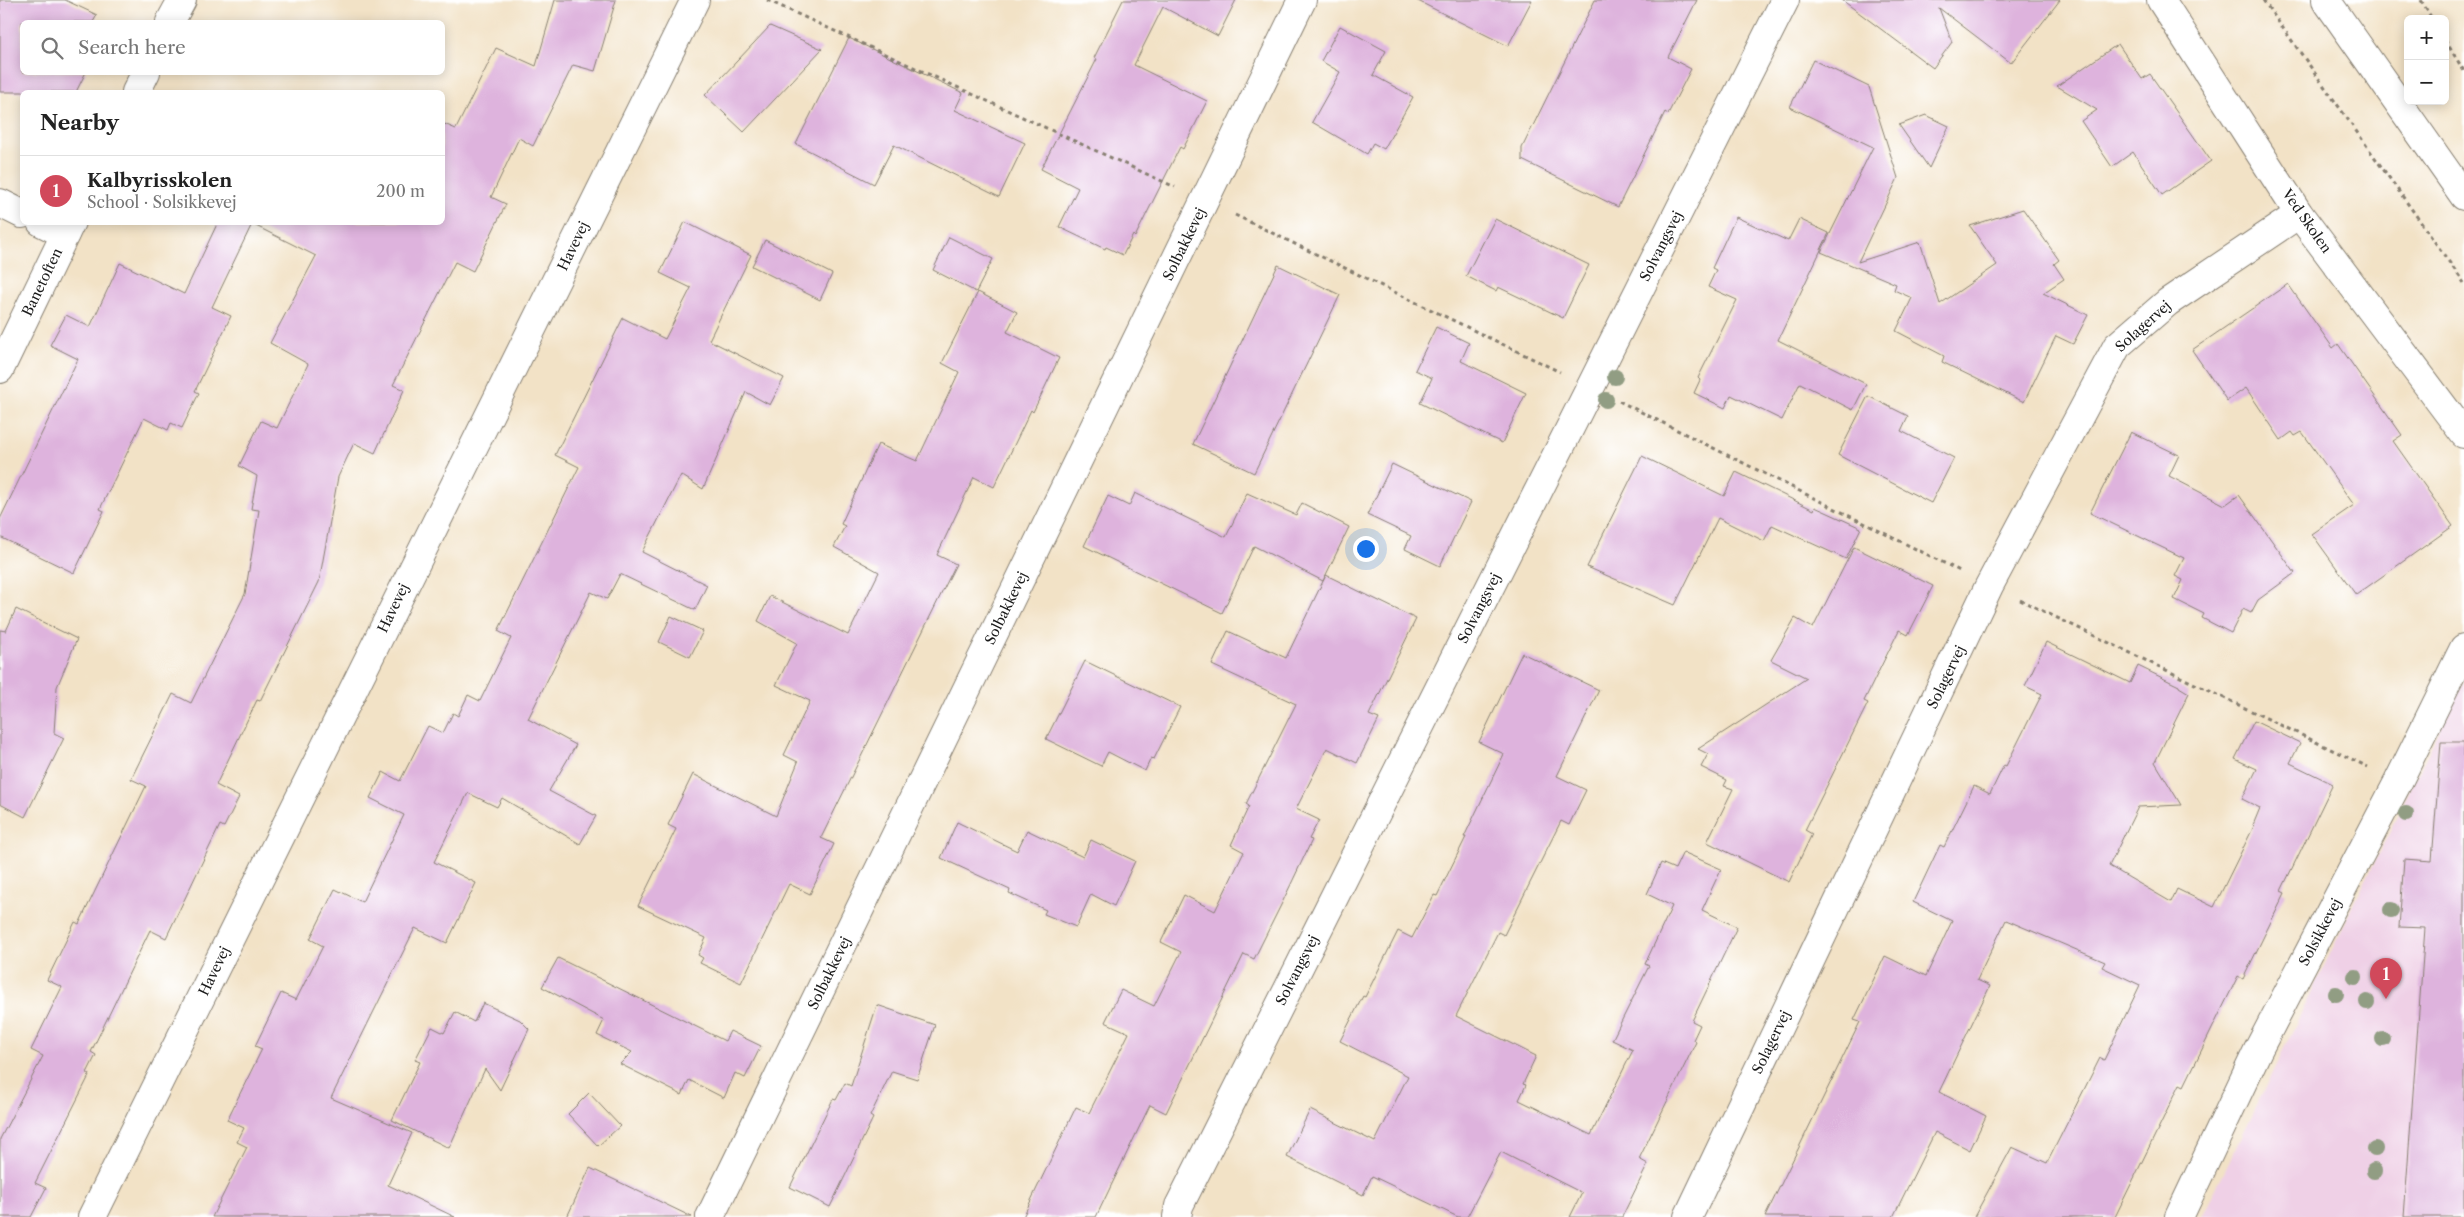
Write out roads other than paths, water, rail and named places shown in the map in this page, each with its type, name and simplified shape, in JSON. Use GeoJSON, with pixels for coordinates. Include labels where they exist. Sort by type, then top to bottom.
{"type":"FeatureCollection","features":[{"type":"Feature","properties":{"kind":"street"},"geometry":{"type":"LineString","coordinates":[[171,20],[182,0]]}},
{"type":"Feature","properties":{"kind":"street","name":"Havevej"},"geometry":{"type":"LineString","coordinates":[[92,1217],[695,0]]}},
{"type":"Feature","properties":{"kind":"street","name":"Solbakkevej"},"geometry":{"type":"LineString","coordinates":[[710,1217],[1302,0]]}},
{"type":"Feature","properties":{"kind":"street","name":"Solvangsvej"},"geometry":{"type":"LineString","coordinates":[[1177,1217],[1183,1198],[1589,386],[1785,0]]}},
{"type":"Feature","properties":{"kind":"street","name":"Ved Skolen"},"geometry":{"type":"LineString","coordinates":[[2161,0],[2299,214],[2464,434]]}},
{"type":"Feature","properties":{"kind":"street"},"geometry":{"type":"LineString","coordinates":[[2326,0],[2464,196]]}},
{"type":"Feature","properties":{"kind":"street"},"geometry":{"type":"LineString","coordinates":[[137,90],[144,75]]}},
{"type":"Feature","properties":{"kind":"street"},"geometry":{"type":"LineString","coordinates":[[0,203],[20,213]]}},
{"type":"Feature","properties":{"kind":"street","name":"Solagervej"},"geometry":{"type":"LineString","coordinates":[[1688,1217],[1989,586],[2117,346],[2168,302],[2299,214]]}},
{"type":"Feature","properties":{"kind":"street"},"geometry":{"type":"LineString","coordinates":[[54,225],[68,228]]}},
{"type":"Feature","properties":{"kind":"street","name":"Banetoften"},"geometry":{"type":"LineString","coordinates":[[0,369],[68,228]]}},
{"type":"Feature","properties":{"kind":"street","name":"Solsikkevej"},"geometry":{"type":"LineString","coordinates":[[2179,1217],[2258,1050],[2398,782],[2464,648]]}},
{"type":"Feature","properties":{"kind":"place","name":"Kalbyrisskolen"},"geometry":{"type":"Point","coordinates":[2386,999]}}]}
